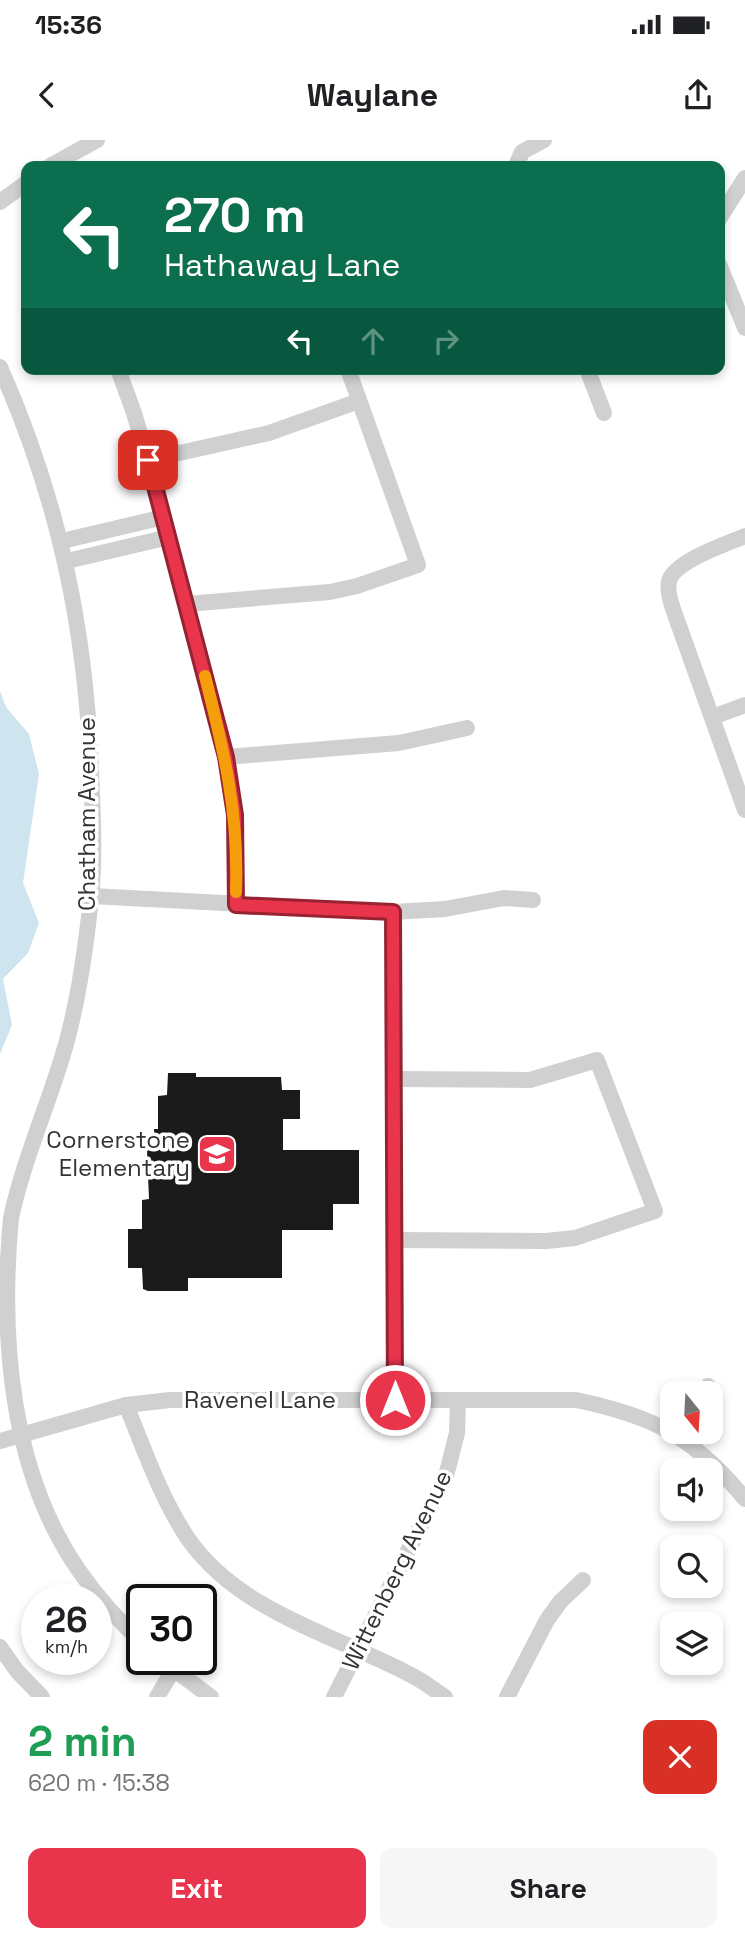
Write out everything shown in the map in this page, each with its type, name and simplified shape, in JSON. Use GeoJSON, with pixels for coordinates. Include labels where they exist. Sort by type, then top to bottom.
{"type":"FeatureCollection","features":[{"type":"Feature","properties":{"kind":"street"},"geometry":{"type":"LineString","coordinates":[[59,161],[97,140]]}},
{"type":"Feature","properties":{"kind":"street"},"geometry":{"type":"LineString","coordinates":[[518,161],[522,152],[544,140]]}},
{"type":"Feature","properties":{"kind":"street"},"geometry":{"type":"LineString","coordinates":[[725,210],[745,178]]}},
{"type":"Feature","properties":{"kind":"street"},"geometry":{"type":"LineString","coordinates":[[0,202],[21,187]]}},
{"type":"Feature","properties":{"kind":"street"},"geometry":{"type":"LineString","coordinates":[[725,279],[745,328]]}},
{"type":"Feature","properties":{"kind":"street","name":"Chatham Avenue"},"geometry":{"type":"LineString","coordinates":[[0,367],[40,469],[62,541],[81,641],[90,728],[91,896],[80,972],[62,1060],[11,1218],[5,1258],[1,1335],[8,1392],[34,1484],[73,1561],[126,1627]]}},
{"type":"Feature","properties":{"kind":"street"},"geometry":{"type":"LineString","coordinates":[[120,375],[164,517],[226,757],[235,815],[236,905]]}},
{"type":"Feature","properties":{"kind":"street"},"geometry":{"type":"LineString","coordinates":[[186,604],[331,592],[418,565],[350,375]]}},
{"type":"Feature","properties":{"kind":"street"},"geometry":{"type":"LineString","coordinates":[[589,375],[604,413]]}},
{"type":"Feature","properties":{"kind":"street"},"geometry":{"type":"LineString","coordinates":[[148,460],[269,433],[359,401]]}},
{"type":"Feature","properties":{"kind":"street"},"geometry":{"type":"LineString","coordinates":[[62,541],[164,517]]}},
{"type":"Feature","properties":{"kind":"street"},"geometry":{"type":"LineString","coordinates":[[745,536],[685,563],[674,571],[669,582],[673,609],[745,810]]}},
{"type":"Feature","properties":{"kind":"street"},"geometry":{"type":"LineString","coordinates":[[67,561],[169,537]]}},
{"type":"Feature","properties":{"kind":"street"},"geometry":{"type":"LineString","coordinates":[[713,717],[745,705]]}},
{"type":"Feature","properties":{"kind":"street"},"geometry":{"type":"LineString","coordinates":[[226,757],[399,743],[467,728]]}},
{"type":"Feature","properties":{"kind":"street"},"geometry":{"type":"LineString","coordinates":[[91,896],[393,912],[444,909],[504,898],[533,901]]}},
{"type":"Feature","properties":{"kind":"street"},"geometry":{"type":"LineString","coordinates":[[393,912],[395,1400]]}},
{"type":"Feature","properties":{"kind":"street"},"geometry":{"type":"LineString","coordinates":[[394,1079],[530,1080],[597,1060],[654,1211],[575,1238],[546,1241],[394,1240]]}},
{"type":"Feature","properties":{"kind":"street","name":"Ravenel Lane"},"geometry":{"type":"LineString","coordinates":[[0,1441],[126,1405],[170,1400],[576,1400],[636,1415],[660,1425]]}},
{"type":"Feature","properties":{"kind":"street","name":"Wittenberg Avenue"},"geometry":{"type":"LineString","coordinates":[[334,1697],[446,1476],[457,1433],[458,1400]]}},
{"type":"Feature","properties":{"kind":"street"},"geometry":{"type":"LineString","coordinates":[[126,1405],[171,1510],[191,1541],[215,1570],[265,1606],[411,1675],[445,1697]]}},
{"type":"Feature","properties":{"kind":"street","name":"Ravenel Lane"},"geometry":{"type":"LineString","coordinates":[[692,1444],[712,1462],[745,1499]]}},
{"type":"Feature","properties":{"kind":"street"},"geometry":{"type":"LineString","coordinates":[[507,1697],[547,1620],[560,1602],[583,1580]]}},
{"type":"Feature","properties":{"kind":"street"},"geometry":{"type":"LineString","coordinates":[[0,1647],[16,1671],[42,1697]]}},
{"type":"Feature","properties":{"kind":"street"},"geometry":{"type":"LineString","coordinates":[[157,1697],[170,1675]]}},
{"type":"Feature","properties":{"kind":"street"},"geometry":{"type":"LineString","coordinates":[[177,1675],[192,1692],[211,1697]]}},
{"type":"Feature","properties":{"kind":"water"},"geometry":{"type":"Polygon","coordinates":[[[0,691],[6,707],[29,734],[39,774],[23,883],[39,923],[28,953],[3,979],[12,1025],[0,1054],[0,691]]]}},
{"type":"Feature","properties":{"kind":"building"},"geometry":{"type":"Polygon","coordinates":[[[168,1073],[196,1073],[196,1077],[281,1077],[282,1090],[300,1090],[300,1119],[283,1119],[283,1150],[359,1150],[359,1204],[333,1204],[333,1230],[282,1230],[282,1278],[188,1278],[188,1291],[148,1291],[143,1289],[142,1268],[128,1268],[128,1229],[142,1229],[142,1200],[149,1199],[147,1150],[155,1149],[154,1129],[158,1129],[158,1096],[167,1095],[168,1073]]]}},
{"type":"Feature","properties":{"kind":"slow traffic"},"geometry":{"type":"LineString","coordinates":[[205,676],[226,757],[235,815],[236,892]]}},
{"type":"Feature","properties":{"kind":"place","name":"Cornerstone Elementary"},"geometry":{"type":"Point","coordinates":[217,1154]}},
{"type":"Feature","properties":{"kind":"route"},"geometry":{"type":"LineString","coordinates":[[148,460],[226,757],[235,815],[236,905],[393,912],[395,1400]]}}]}
